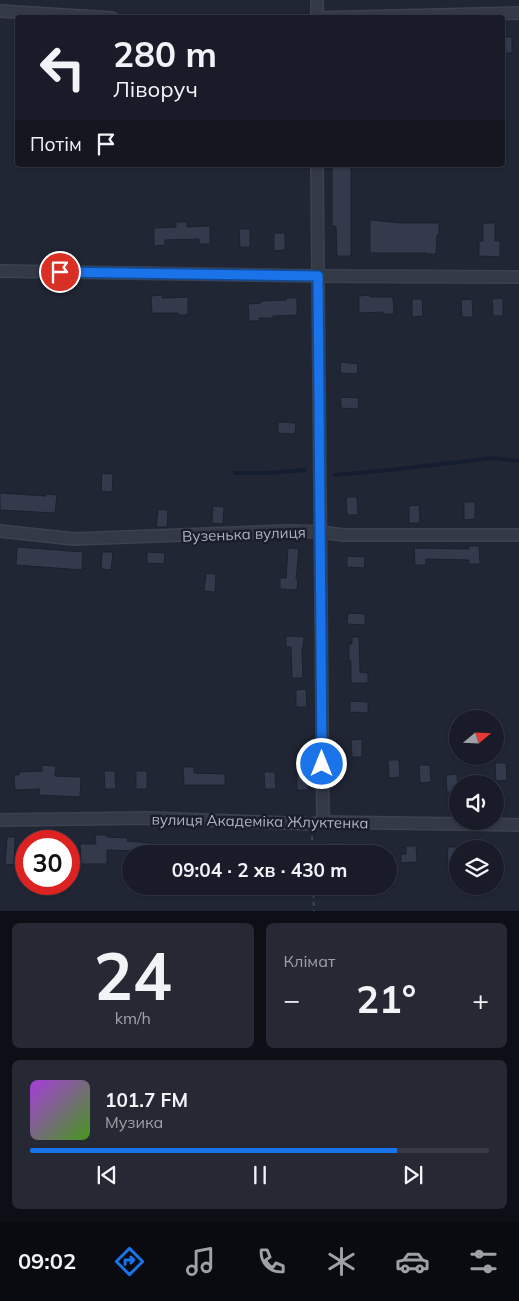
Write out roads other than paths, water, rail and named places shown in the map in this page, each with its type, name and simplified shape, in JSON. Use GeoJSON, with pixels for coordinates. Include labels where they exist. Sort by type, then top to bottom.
{"type":"FeatureCollection","features":[{"type":"Feature","properties":{"kind":"street"},"geometry":{"type":"LineString","coordinates":[[317,0],[317,15]]}},
{"type":"Feature","properties":{"kind":"street"},"geometry":{"type":"LineString","coordinates":[[0,11],[64,15]]}},
{"type":"Feature","properties":{"kind":"street"},"geometry":{"type":"LineString","coordinates":[[418,15],[519,13]]}},
{"type":"Feature","properties":{"kind":"street"},"geometry":{"type":"LineString","coordinates":[[317,167],[321,532],[317,823]]}},
{"type":"Feature","properties":{"kind":"street"},"geometry":{"type":"LineString","coordinates":[[0,271],[519,278]]}},
{"type":"Feature","properties":{"kind":"street","name":"Вузенька вулиця"},"geometry":{"type":"LineString","coordinates":[[0,531],[74,539],[290,531],[343,535],[519,535]]}},
{"type":"Feature","properties":{"kind":"street","name":"вулиця Академіка Жлуктенка"},"geometry":{"type":"LineString","coordinates":[[0,820],[150,818],[317,823],[519,825]]}},
{"type":"Feature","properties":{"kind":"waterway"},"geometry":{"type":"LineString","coordinates":[[335,475],[493,458],[519,461]]}},
{"type":"Feature","properties":{"kind":"waterway"},"geometry":{"type":"LineString","coordinates":[[235,473],[305,470]]}}]}
